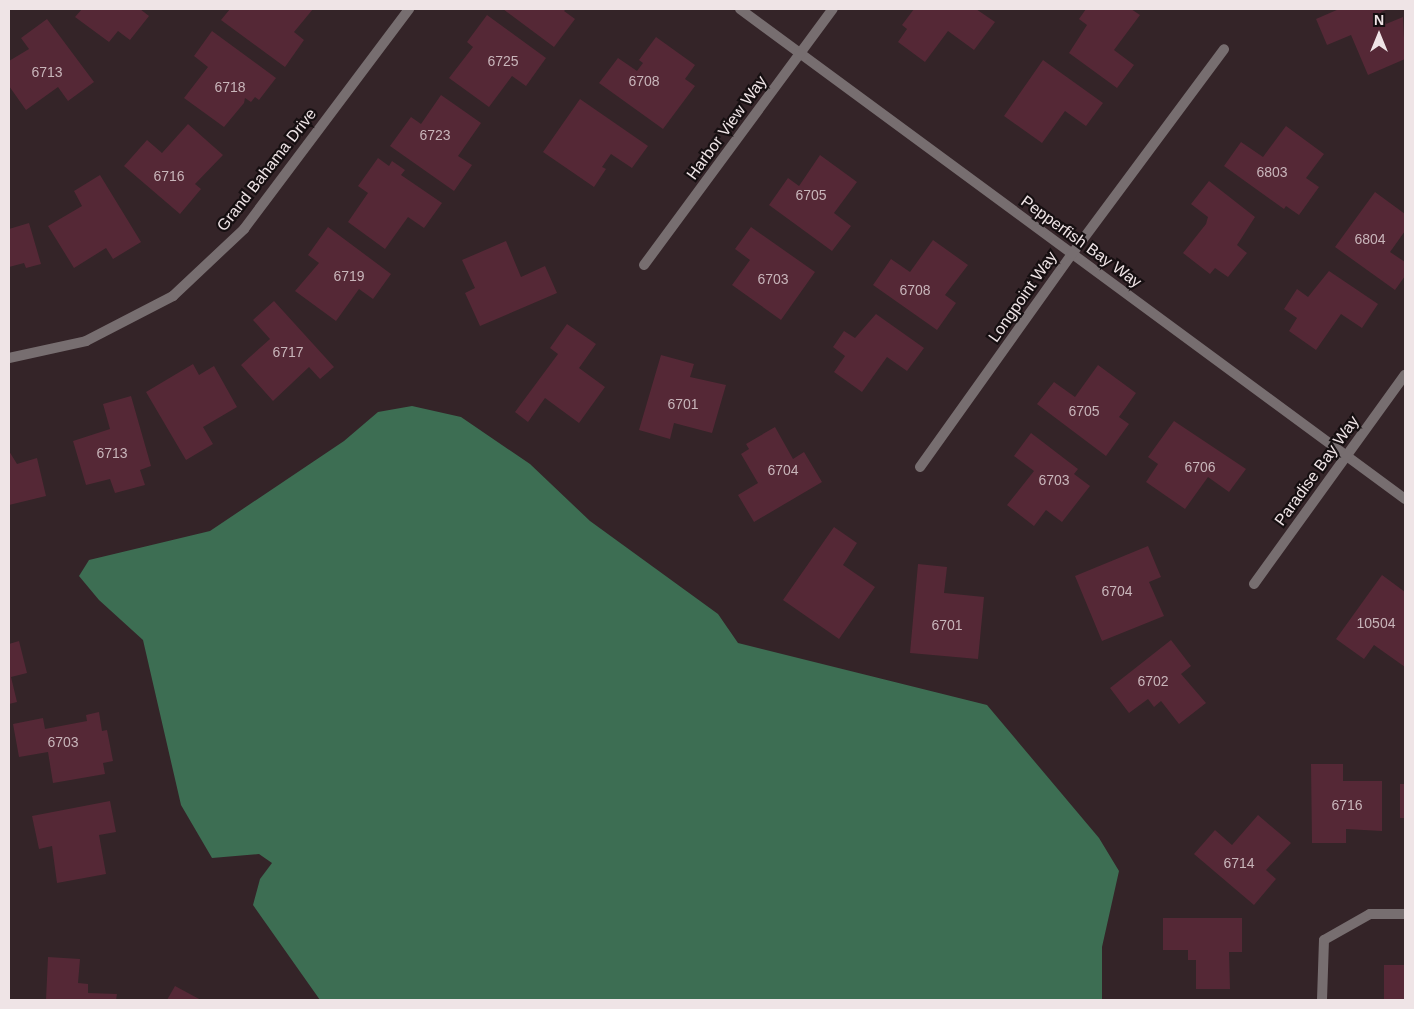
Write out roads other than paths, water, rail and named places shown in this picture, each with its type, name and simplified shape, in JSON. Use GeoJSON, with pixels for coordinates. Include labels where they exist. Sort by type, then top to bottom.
{"type":"FeatureCollection","features":[{"type":"Feature","properties":{"kind":"street","name":"Grand Bahama Drive"},"geometry":{"type":"LineString","coordinates":[[9,358],[86,341],[172,296],[244,229],[410,9]]}},
{"type":"Feature","properties":{"kind":"street","name":"Pepperfish Bay Way"},"geometry":{"type":"LineString","coordinates":[[740,9],[1405,499]]}},
{"type":"Feature","properties":{"kind":"street","name":"Harbor View Way"},"geometry":{"type":"LineString","coordinates":[[644,264],[833,9]]}},
{"type":"Feature","properties":{"kind":"street","name":"Longpoint Way"},"geometry":{"type":"LineString","coordinates":[[920,467],[1072,254],[1224,50]]}},
{"type":"Feature","properties":{"kind":"street","name":"Paradise Bay Way"},"geometry":{"type":"LineString","coordinates":[[1254,584],[1405,375]]}},
{"type":"Feature","properties":{"kind":"street"},"geometry":{"type":"LineString","coordinates":[[1322,1000],[1324,940],[1370,914],[1405,914]]}}]}
